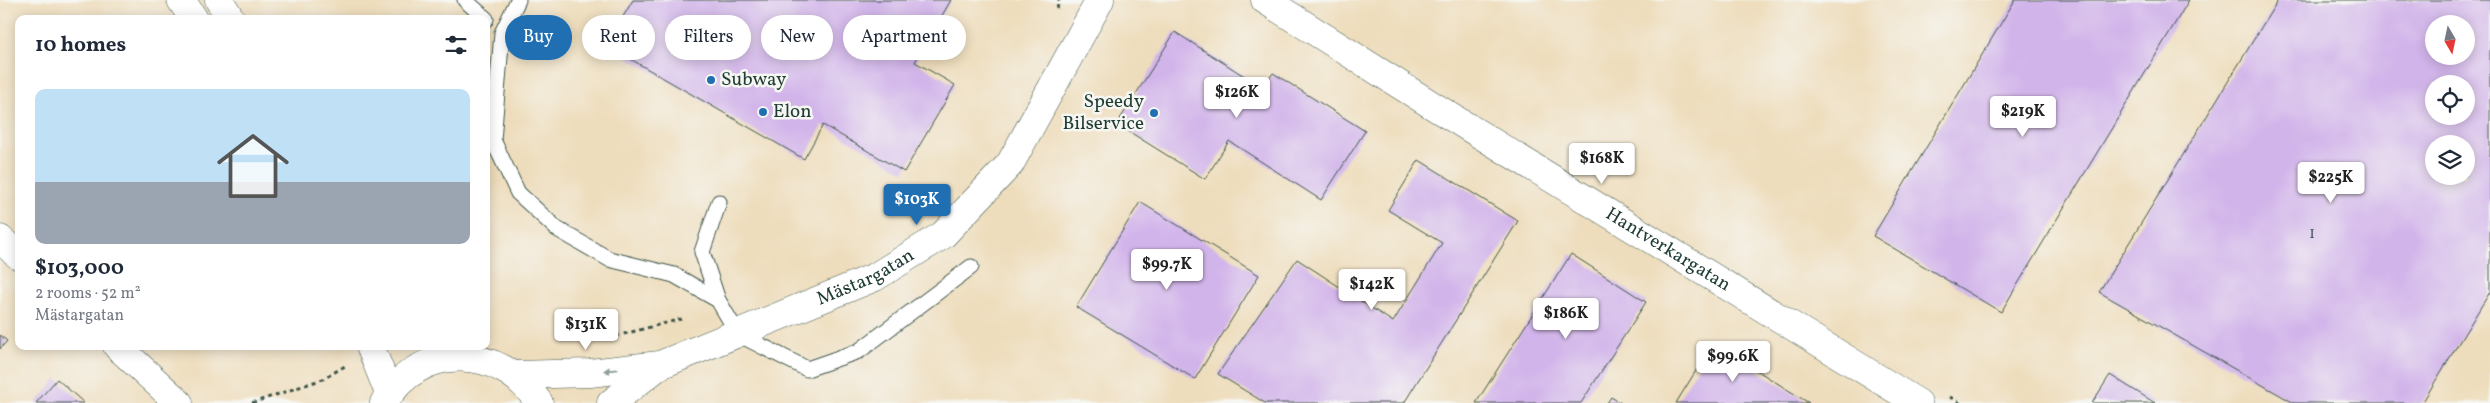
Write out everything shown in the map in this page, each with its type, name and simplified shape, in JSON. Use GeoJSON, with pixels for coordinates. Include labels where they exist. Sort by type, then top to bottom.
{"type":"FeatureCollection","features":[{"type":"Feature","properties":{"kind":"street"},"geometry":{"type":"LineString","coordinates":[[181,0],[191,15]]}},
{"type":"Feature","properties":{"kind":"street"},"geometry":{"type":"LineString","coordinates":[[219,0],[228,15]]}},
{"type":"Feature","properties":{"kind":"street","name":"Mästargatan"},"geometry":{"type":"LineString","coordinates":[[515,375],[590,372],[660,365],[875,278],[943,235],[1010,164],[1100,0]]}},
{"type":"Feature","properties":{"kind":"street","name":"Hantverkargatan"},"geometry":{"type":"LineString","coordinates":[[1266,0],[1435,108],[1918,403]]}},
{"type":"Feature","properties":{"kind":"street"},"geometry":{"type":"LineString","coordinates":[[0,239],[15,252]]}},
{"type":"Feature","properties":{"kind":"street"},"geometry":{"type":"LineString","coordinates":[[121,350],[179,403]]}},
{"type":"Feature","properties":{"kind":"street"},"geometry":{"type":"LineString","coordinates":[[372,350],[386,398]]}},
{"type":"Feature","properties":{"kind":"street"},"geometry":{"type":"LineString","coordinates":[[386,398],[404,378],[443,352],[499,366],[515,375],[531,391],[539,403]]}},
{"type":"Feature","properties":{"kind":"street","name":"Mästargatan"},"geometry":{"type":"LineString","coordinates":[[611,403],[660,365]]}},
{"type":"Feature","properties":{"kind":"lane"},"geometry":{"type":"LineString","coordinates":[[465,0],[482,15]]}},
{"type":"Feature","properties":{"kind":"lane"},"geometry":{"type":"LineString","coordinates":[[518,0],[502,33],[493,140],[518,194],[557,229],[609,259],[674,275],[720,304]]}},
{"type":"Feature","properties":{"kind":"lane"},"geometry":{"type":"LineString","coordinates":[[490,22],[502,33]]}},
{"type":"Feature","properties":{"kind":"lane"},"geometry":{"type":"LineString","coordinates":[[719,202],[702,252],[720,304],[738,334],[807,369],[859,351],[971,267]]}},
{"type":"Feature","properties":{"kind":"path"},"geometry":{"type":"LineString","coordinates":[[1054,18],[1059,0]]}},
{"type":"Feature","properties":{"kind":"path"},"geometry":{"type":"LineString","coordinates":[[607,337],[720,304]]}},
{"type":"Feature","properties":{"kind":"path"},"geometry":{"type":"LineString","coordinates":[[252,403],[323,379],[368,350]]}},
{"type":"Feature","properties":{"kind":"building"},"geometry":{"type":"Polygon","coordinates":[[[633,0],[951,0],[942,15],[843,15],[843,60],[916,60],[915,62],[955,85],[904,172],[823,125],[804,159],[632,60],[655,60],[655,15],[624,15],[633,0]]]}},
{"type":"Feature","properties":{"kind":"building"},"geometry":{"type":"Polygon","coordinates":[[[2015,0],[2189,0],[2001,312],[1873,236],[2015,0]]]}},
{"type":"Feature","properties":{"kind":"building"},"geometry":{"type":"Polygon","coordinates":[[[2278,0],[2490,0],[2490,292],[2422,403],[2294,403],[2099,292],[2278,0]]]}},
{"type":"Feature","properties":{"kind":"building"},"geometry":{"type":"Polygon","coordinates":[[[1175,32],[1263,88],[1273,73],[1365,131],[1321,200],[1229,141],[1205,179],[1117,124],[1175,32]]]}},
{"type":"Feature","properties":{"kind":"building"},"geometry":{"type":"Polygon","coordinates":[[[1419,160],[1518,221],[1404,403],[1265,403],[1218,374],[1297,259],[1393,322],[1442,243],[1388,210],[1419,160]]]}},
{"type":"Feature","properties":{"kind":"building"},"geometry":{"type":"Polygon","coordinates":[[[1140,202],[1259,275],[1195,379],[1076,307],[1140,202]]]}},
{"type":"Feature","properties":{"kind":"building"},"geometry":{"type":"Polygon","coordinates":[[[1571,254],[1646,302],[1581,403],[1476,403],[1571,254]]]}},
{"type":"Feature","properties":{"kind":"building"},"geometry":{"type":"Polygon","coordinates":[[[0,335],[7,341],[0,349],[0,335]]]}},
{"type":"Feature","properties":{"kind":"building"},"geometry":{"type":"Polygon","coordinates":[[[1713,343],[1809,403],[1676,403],[1713,343]]]}},
{"type":"Feature","properties":{"kind":"building"},"geometry":{"type":"Polygon","coordinates":[[[2110,375],[2155,403],[2092,403],[2110,375]]]}},
{"type":"Feature","properties":{"kind":"building"},"geometry":{"type":"Polygon","coordinates":[[[57,379],[84,403],[36,403],[57,379]]]}},
{"type":"Feature","properties":{"kind":"building"},"geometry":{"type":"Polygon","coordinates":[[[1611,397],[1621,403],[1607,403],[1611,397]]]}},
{"type":"Feature","properties":{"kind":"place","name":"Subway"},"geometry":{"type":"Point","coordinates":[711,80]}},
{"type":"Feature","properties":{"kind":"place","name":"Elon"},"geometry":{"type":"Point","coordinates":[763,112]}},
{"type":"Feature","properties":{"kind":"place","name":"Speedy Bilservice"},"geometry":{"type":"Point","coordinates":[1154,113]}}]}
